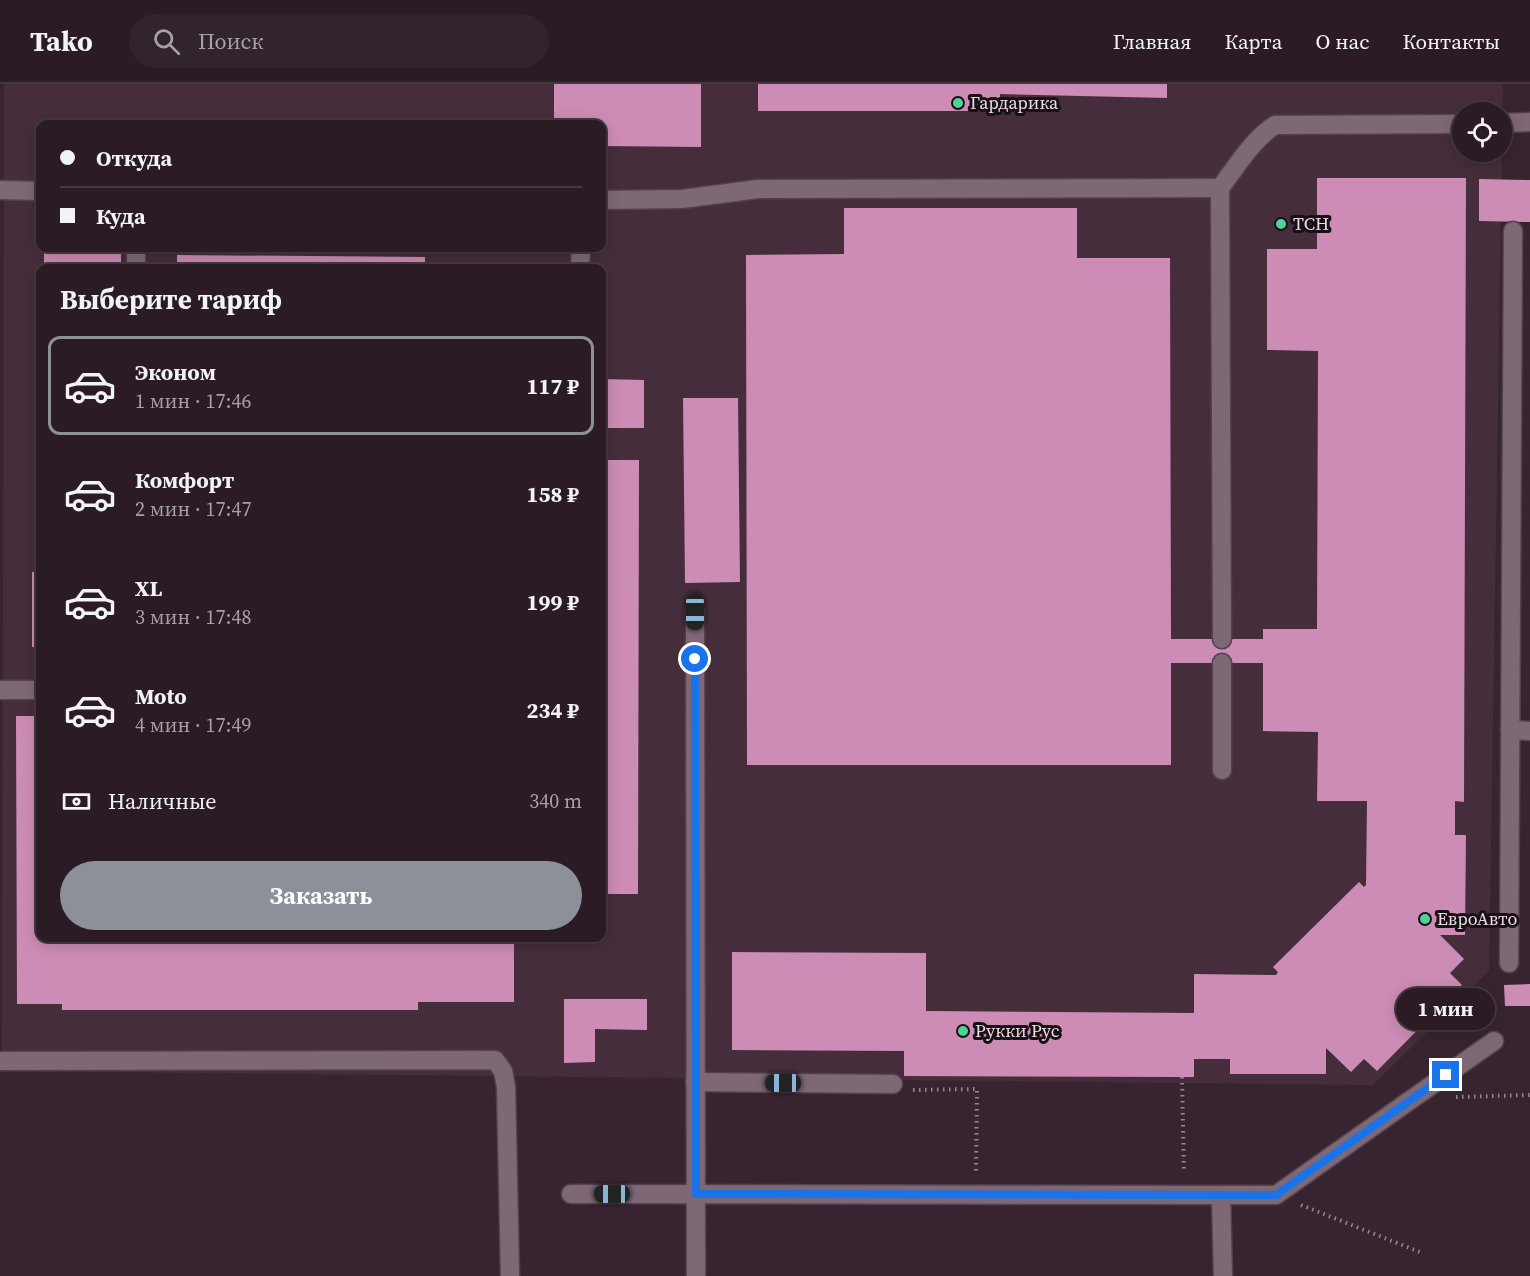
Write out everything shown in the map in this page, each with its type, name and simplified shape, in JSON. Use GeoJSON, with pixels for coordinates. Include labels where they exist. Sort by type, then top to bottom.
{"type":"FeatureCollection","features":[{"type":"Feature","properties":{"kind":"lane"},"geometry":{"type":"LineString","coordinates":[[1512,123],[1530,122]]}},
{"type":"Feature","properties":{"kind":"lane"},"geometry":{"type":"LineString","coordinates":[[1222,639],[1220,188],[1253,144],[1275,125],[1452,124]]}},
{"type":"Feature","properties":{"kind":"lane"},"geometry":{"type":"LineString","coordinates":[[606,200],[682,199],[758,189],[1220,188]]}},
{"type":"Feature","properties":{"kind":"lane"},"geometry":{"type":"LineString","coordinates":[[0,190],[36,190]]}},
{"type":"Feature","properties":{"kind":"lane"},"geometry":{"type":"LineString","coordinates":[[1509,963],[1513,231]]}},
{"type":"Feature","properties":{"kind":"lane"},"geometry":{"type":"LineString","coordinates":[[695,612],[696,1276]]}},
{"type":"Feature","properties":{"kind":"lane"},"geometry":{"type":"LineString","coordinates":[[1222,663],[1222,770]]}},
{"type":"Feature","properties":{"kind":"lane"},"geometry":{"type":"LineString","coordinates":[[0,690],[36,690]]}},
{"type":"Feature","properties":{"kind":"lane"},"geometry":{"type":"LineString","coordinates":[[1510,730],[1530,731]]}},
{"type":"Feature","properties":{"kind":"lane"},"geometry":{"type":"LineString","coordinates":[[571,1194],[1276,1195],[1494,1041]]}},
{"type":"Feature","properties":{"kind":"lane"},"geometry":{"type":"LineString","coordinates":[[0,1061],[495,1060],[503,1071],[506,1087],[510,1276]]}},
{"type":"Feature","properties":{"kind":"lane"},"geometry":{"type":"LineString","coordinates":[[695,1082],[893,1084]]}},
{"type":"Feature","properties":{"kind":"lane"},"geometry":{"type":"LineString","coordinates":[[1221,1195],[1223,1276]]}},
{"type":"Feature","properties":{"kind":"path"},"geometry":{"type":"LineString","coordinates":[[1182,1077],[1184,1195]]}},
{"type":"Feature","properties":{"kind":"path"},"geometry":{"type":"LineString","coordinates":[[893,1084],[908,1090],[977,1089],[976,1195]]}},
{"type":"Feature","properties":{"kind":"path"},"geometry":{"type":"LineString","coordinates":[[1414,1098],[1530,1095]]}},
{"type":"Feature","properties":{"kind":"path"},"geometry":{"type":"LineString","coordinates":[[1276,1195],[1420,1252]]}},
{"type":"Feature","properties":{"kind":"shaded area"},"geometry":{"type":"Polygon","coordinates":[[[4,84],[1503,84],[1503,102],[1452,102],[1452,162],[1502,162],[1489,971],[1373,1085],[2,1071],[4,84]]]}},
{"type":"Feature","properties":{"kind":"building"},"geometry":{"type":"Polygon","coordinates":[[[554,84],[701,84],[701,147],[606,146],[606,120],[554,120],[554,84]]]}},
{"type":"Feature","properties":{"kind":"building"},"geometry":{"type":"Polygon","coordinates":[[[758,84],[1167,84],[1167,98],[1000,94],[1000,111],[758,111],[758,84]]]}},
{"type":"Feature","properties":{"kind":"building"},"geometry":{"type":"Polygon","coordinates":[[[1317,178],[1466,178],[1464,802],[1455,801],[1455,835],[1466,835],[1465,935],[1440,935],[1464,959],[1450,973],[1462,985],[1377,1071],[1364,1059],[1351,1072],[1326,1048],[1326,1074],[1230,1074],[1230,1059],[1194,1059],[1194,1077],[904,1076],[904,1051],[732,1050],[732,952],[926,953],[926,1011],[1194,1013],[1194,974],[1276,975],[1278,972],[1273,967],[1359,882],[1364,887],[1366,885],[1367,801],[1317,801],[1318,732],[1263,731],[1263,663],[1171,663],[1171,765],[747,765],[746,255],[844,254],[844,208],[1077,208],[1077,258],[1170,258],[1171,639],[1263,639],[1263,629],[1317,629],[1318,351],[1267,350],[1267,249],[1317,249],[1317,178]]]}},
{"type":"Feature","properties":{"kind":"building"},"geometry":{"type":"Polygon","coordinates":[[[1479,179],[1530,180],[1530,222],[1479,221],[1479,179]]]}},
{"type":"Feature","properties":{"kind":"building"},"geometry":{"type":"Polygon","coordinates":[[[44,252],[121,252],[121,264],[44,264],[44,252]]]}},
{"type":"Feature","properties":{"kind":"building"},"geometry":{"type":"Polygon","coordinates":[[[177,255],[425,257],[425,264],[177,264],[177,255]]]}},
{"type":"Feature","properties":{"kind":"building"},"geometry":{"type":"Polygon","coordinates":[[[606,379],[644,380],[644,428],[606,428],[606,379]]]}},
{"type":"Feature","properties":{"kind":"building"},"geometry":{"type":"Polygon","coordinates":[[[683,398],[738,398],[740,582],[685,583],[683,398]]]}},
{"type":"Feature","properties":{"kind":"building"},"geometry":{"type":"Polygon","coordinates":[[[606,460],[639,460],[638,894],[606,894],[606,460]]]}},
{"type":"Feature","properties":{"kind":"building"},"geometry":{"type":"Polygon","coordinates":[[[32,572],[36,572],[36,647],[32,647],[32,572]]]}},
{"type":"Feature","properties":{"kind":"building"},"geometry":{"type":"Polygon","coordinates":[[[16,716],[36,716],[36,942],[514,942],[514,1002],[418,1002],[418,1010],[62,1010],[62,1004],[17,1004],[16,716]]]}},
{"type":"Feature","properties":{"kind":"building"},"geometry":{"type":"Polygon","coordinates":[[[1530,984],[1530,1006],[1505,1006],[1504,985],[1530,984]]]}},
{"type":"Feature","properties":{"kind":"building"},"geometry":{"type":"Polygon","coordinates":[[[564,999],[647,999],[647,1030],[595,1029],[595,1062],[564,1063],[564,999]]]}},
{"type":"Feature","properties":{"kind":"place","name":"Гардарика"},"geometry":{"type":"Point","coordinates":[958,103]}},
{"type":"Feature","properties":{"kind":"place","name":"ТСН"},"geometry":{"type":"Point","coordinates":[1281,224]}},
{"type":"Feature","properties":{"kind":"place","name":"ЕвроАвто"},"geometry":{"type":"Point","coordinates":[1425,919]}},
{"type":"Feature","properties":{"kind":"place","name":"Рукки Рус"},"geometry":{"type":"Point","coordinates":[963,1031]}},
{"type":"Feature","properties":{"kind":"route"},"geometry":{"type":"LineString","coordinates":[[695,659],[696,1194],[1276,1195],[1446,1075]]}}]}
